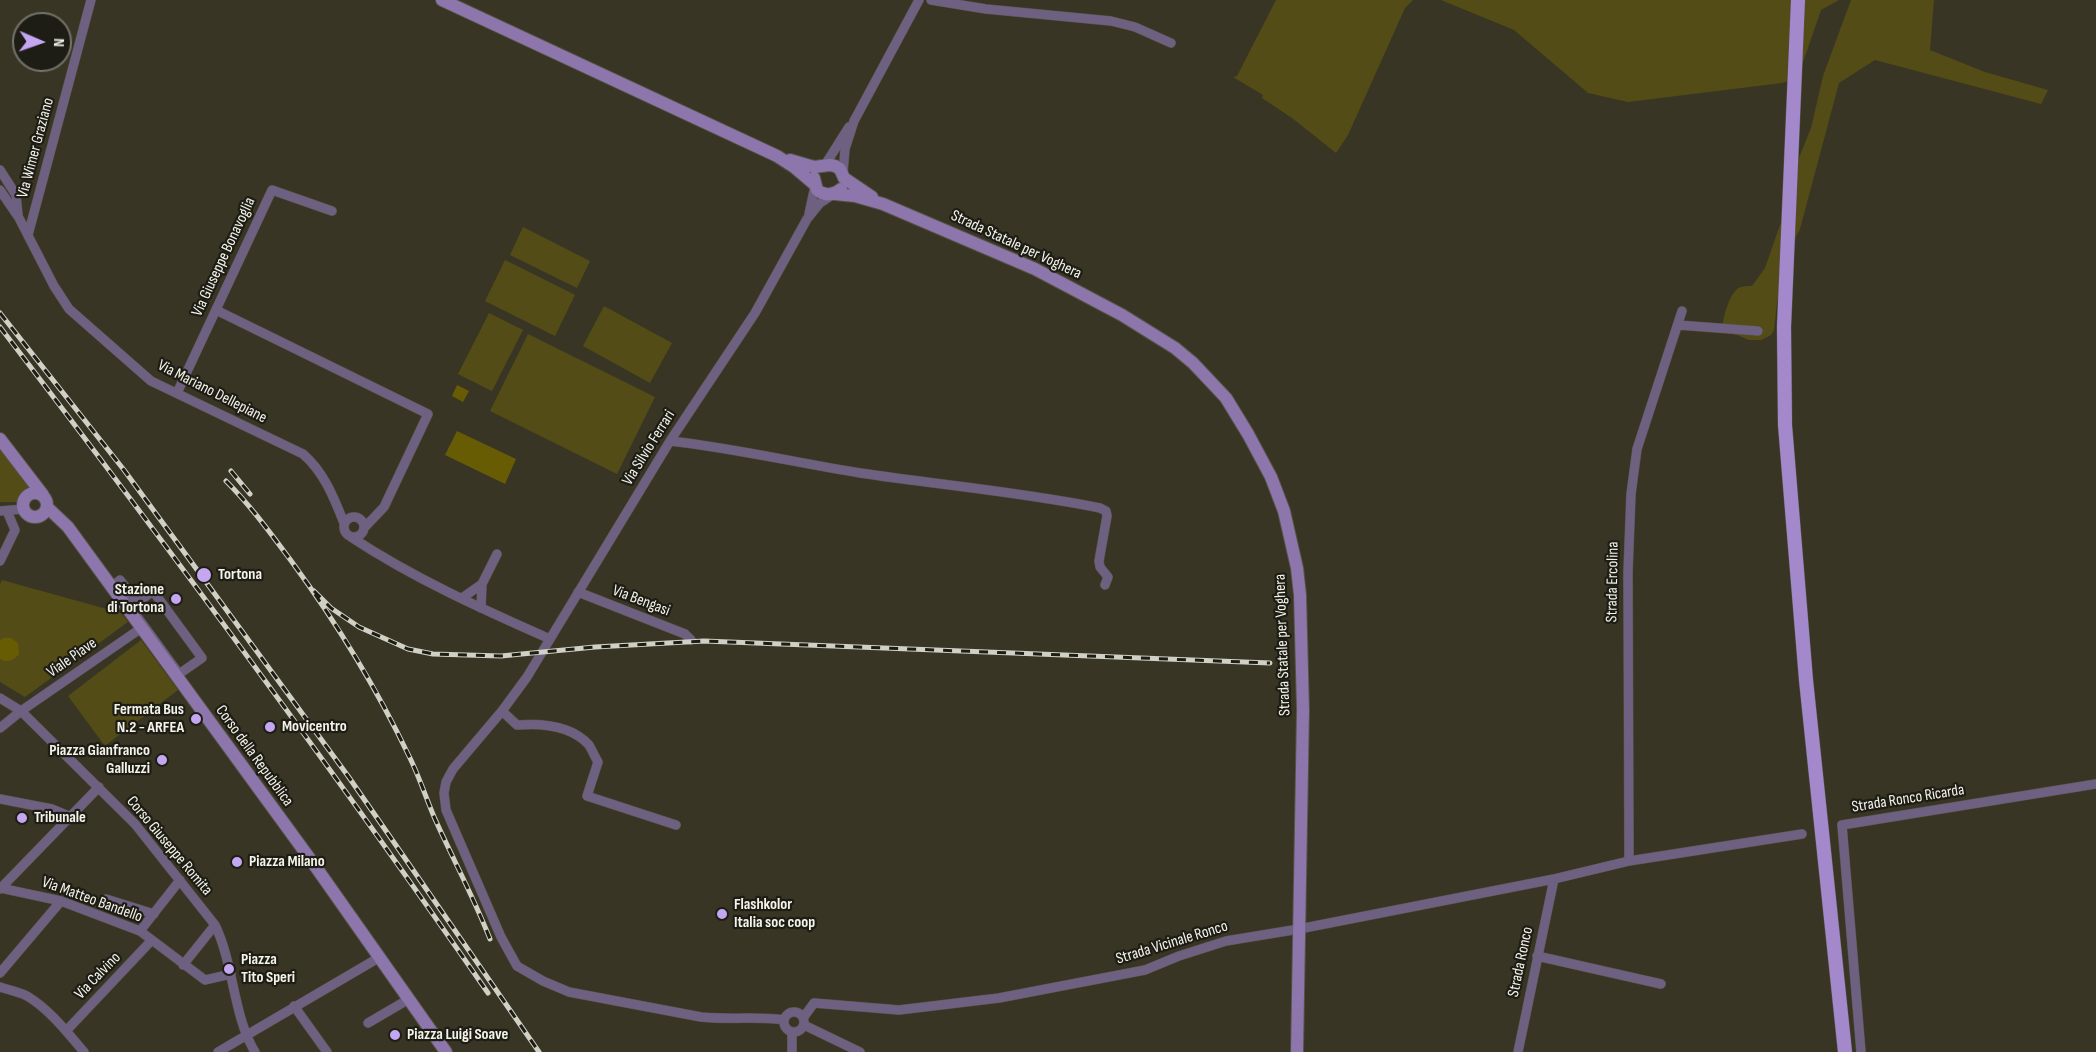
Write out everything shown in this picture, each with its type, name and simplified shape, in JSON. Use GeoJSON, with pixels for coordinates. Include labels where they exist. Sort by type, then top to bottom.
{"type":"FeatureCollection","features":[{"type":"Feature","properties":{"kind":"main road","name":"Strada Statale per Voghera"},"geometry":{"type":"LineString","coordinates":[[442,0],[777,156],[807,166],[835,166],[844,177],[883,204]]}},
{"type":"Feature","properties":{"kind":"main road"},"geometry":{"type":"LineString","coordinates":[[1798,0],[1784,327],[1785,425],[1806,680],[1845,1052]]}},
{"type":"Feature","properties":{"kind":"main road","name":"Strada Statale per Voghera"},"geometry":{"type":"LineString","coordinates":[[777,156],[794,167],[821,193],[855,196],[883,204],[1035,269],[1122,315],[1154,334],[1193,363],[1226,398],[1248,434],[1271,477],[1284,511],[1298,577],[1303,710],[1297,1052]]}},
{"type":"Feature","properties":{"kind":"main road"},"geometry":{"type":"LineString","coordinates":[[814,185],[814,175],[823,166]]}},
{"type":"Feature","properties":{"kind":"main road"},"geometry":{"type":"LineString","coordinates":[[834,194],[842,188],[844,177]]}},
{"type":"Feature","properties":{"kind":"main road"},"geometry":{"type":"LineString","coordinates":[[0,438],[43,495],[47,501],[48,508],[44,515],[36,518],[28,515],[24,509],[24,501],[28,495],[35,493],[43,495]]}},
{"type":"Feature","properties":{"kind":"main road","name":"Corso della Repubblica"},"geometry":{"type":"LineString","coordinates":[[48,508],[68,527],[140,629],[313,863],[446,1052]]}},
{"type":"Feature","properties":{"kind":"main road","name":"Corso della Repubblica"},"geometry":{"type":"LineString","coordinates":[[429,1028],[440,1052]]}},
{"type":"Feature","properties":{"kind":"street","name":"Via Wimer Graziano"},"geometry":{"type":"LineString","coordinates":[[28,235],[91,0]]}},
{"type":"Feature","properties":{"kind":"street"},"geometry":{"type":"LineString","coordinates":[[844,177],[845,149],[854,121],[919,0]]}},
{"type":"Feature","properties":{"kind":"street"},"geometry":{"type":"LineString","coordinates":[[931,0],[986,9],[1111,21],[1135,27],[1171,43]]}},
{"type":"Feature","properties":{"kind":"street"},"geometry":{"type":"LineString","coordinates":[[823,166],[854,121]]}},
{"type":"Feature","properties":{"kind":"street"},"geometry":{"type":"LineString","coordinates":[[0,170],[16,195],[19,218]]}},
{"type":"Feature","properties":{"kind":"street","name":"Via Silvio Ferrari"},"geometry":{"type":"LineString","coordinates":[[807,219],[814,185]]}},
{"type":"Feature","properties":{"kind":"street","name":"Via Mariano Dellepiane"},"geometry":{"type":"LineString","coordinates":[[0,190],[19,218],[54,286],[69,309],[151,381],[303,454],[315,466],[334,498],[351,519],[363,521],[364,530],[375,553]]}},
{"type":"Feature","properties":{"kind":"street","name":"Via Giuseppe Bonavoglia"},"geometry":{"type":"LineString","coordinates":[[177,393],[272,190],[332,211]]}},
{"type":"Feature","properties":{"kind":"street","name":"Via Silvio Ferrari"},"geometry":{"type":"LineString","coordinates":[[784,1020],[768,1017],[720,1019],[701,1017],[569,992],[517,966],[501,937],[446,810],[444,793],[446,782],[453,769],[516,693],[670,441],[755,313],[807,219],[820,203],[834,194]]}},
{"type":"Feature","properties":{"kind":"street"},"geometry":{"type":"LineString","coordinates":[[216,310],[428,414],[384,507],[358,536],[351,537]]}},
{"type":"Feature","properties":{"kind":"street","name":"Strada Ercolina"},"geometry":{"type":"LineString","coordinates":[[1629,861],[1628,583],[1631,494],[1637,449],[1682,310]]}},
{"type":"Feature","properties":{"kind":"street"},"geometry":{"type":"LineString","coordinates":[[1678,325],[1758,331]]}},
{"type":"Feature","properties":{"kind":"street"},"geometry":{"type":"LineString","coordinates":[[670,441],[700,444],[860,472],[1049,498],[1100,508],[1106,511],[1107,516],[1099,561],[1100,567],[1108,577],[1106,585]]}},
{"type":"Feature","properties":{"kind":"street"},"geometry":{"type":"LineString","coordinates":[[351,519],[384,507]]}},
{"type":"Feature","properties":{"kind":"street"},"geometry":{"type":"LineString","coordinates":[[0,561],[15,530],[4,511],[24,509]]}},
{"type":"Feature","properties":{"kind":"street","name":"Via Mariano Dellepiane"},"geometry":{"type":"LineString","coordinates":[[351,519],[345,533],[375,553],[481,608],[550,639]]}},
{"type":"Feature","properties":{"kind":"street"},"geometry":{"type":"LineString","coordinates":[[481,608],[482,584],[497,554]]}},
{"type":"Feature","properties":{"kind":"street"},"geometry":{"type":"LineString","coordinates":[[120,580],[137,603],[153,591],[202,658],[179,674],[114,585],[120,580]]}},
{"type":"Feature","properties":{"kind":"street"},"geometry":{"type":"LineString","coordinates":[[462,598],[482,584]]}},
{"type":"Feature","properties":{"kind":"street","name":"Via Bengasi"},"geometry":{"type":"LineString","coordinates":[[578,592],[685,634],[691,640]]}},
{"type":"Feature","properties":{"kind":"street","name":"Viale Piave"},"geometry":{"type":"LineString","coordinates":[[0,728],[140,629]]}},
{"type":"Feature","properties":{"kind":"street","name":"Corso Giuseppe Romita"},"geometry":{"type":"LineString","coordinates":[[0,698],[21,711],[135,824],[215,925],[222,940],[246,1035],[255,1052]]}},
{"type":"Feature","properties":{"kind":"street"},"geometry":{"type":"LineString","coordinates":[[502,711],[517,725],[544,723],[569,732],[588,745],[598,762],[587,796],[676,825]]}},
{"type":"Feature","properties":{"kind":"street","name":"Strada Ronco Ricarda"},"geometry":{"type":"LineString","coordinates":[[1861,1052],[1842,825],[2096,784]]}},
{"type":"Feature","properties":{"kind":"street"},"geometry":{"type":"LineString","coordinates":[[0,888],[99,787]]}},
{"type":"Feature","properties":{"kind":"street"},"geometry":{"type":"LineString","coordinates":[[0,798],[52,809],[71,817]]}},
{"type":"Feature","properties":{"kind":"street"},"geometry":{"type":"LineString","coordinates":[[1554,879],[1629,861],[1802,834]]}},
{"type":"Feature","properties":{"kind":"street"},"geometry":{"type":"LineString","coordinates":[[0,874],[10,877]]}},
{"type":"Feature","properties":{"kind":"street","name":"Strada Vicinale Ronco"},"geometry":{"type":"LineString","coordinates":[[804,1021],[814,1003],[899,1010],[999,998],[1145,970],[1226,941],[1554,879]]}},
{"type":"Feature","properties":{"kind":"street","name":"Strada Ronco"},"geometry":{"type":"LineString","coordinates":[[1518,1052],[1554,879]]}},
{"type":"Feature","properties":{"kind":"street"},"geometry":{"type":"LineString","coordinates":[[140,931],[180,880]]}},
{"type":"Feature","properties":{"kind":"street","name":"Via Matteo Bandello"},"geometry":{"type":"LineString","coordinates":[[0,888],[61,901],[140,931],[205,980],[231,974]]}},
{"type":"Feature","properties":{"kind":"street"},"geometry":{"type":"LineString","coordinates":[[106,899],[154,914]]}},
{"type":"Feature","properties":{"kind":"street"},"geometry":{"type":"LineString","coordinates":[[0,973],[61,901]]}},
{"type":"Feature","properties":{"kind":"street"},"geometry":{"type":"LineString","coordinates":[[183,965],[215,925]]}},
{"type":"Feature","properties":{"kind":"street","name":"Via Calvino"},"geometry":{"type":"LineString","coordinates":[[66,1031],[151,941]]}},
{"type":"Feature","properties":{"kind":"street"},"geometry":{"type":"LineString","coordinates":[[1537,956],[1661,984]]}},
{"type":"Feature","properties":{"kind":"street"},"geometry":{"type":"LineString","coordinates":[[218,1052],[380,957]]}},
{"type":"Feature","properties":{"kind":"street"},"geometry":{"type":"LineString","coordinates":[[0,987],[25,995],[66,1031],[84,1052]]}},
{"type":"Feature","properties":{"kind":"street"},"geometry":{"type":"LineString","coordinates":[[368,1023],[409,999]]}},
{"type":"Feature","properties":{"kind":"street"},"geometry":{"type":"LineString","coordinates":[[294,1006],[327,1052]]}},
{"type":"Feature","properties":{"kind":"street"},"geometry":{"type":"LineString","coordinates":[[804,1021],[798,1032],[792,1033],[786,1029],[784,1020],[790,1012],[799,1013],[804,1021],[860,1052]]}},
{"type":"Feature","properties":{"kind":"street"},"geometry":{"type":"LineString","coordinates":[[792,1033],[792,1052]]}},
{"type":"Feature","properties":{"kind":"shaded area"},"geometry":{"type":"Polygon","coordinates":[[[1276,0],[1413,0],[1405,8],[1348,135],[1336,153],[1292,118],[1262,98],[1263,95],[1233,77],[1237,76],[1276,0]]]}},
{"type":"Feature","properties":{"kind":"shaded area"},"geometry":{"type":"Polygon","coordinates":[[[1441,0],[1839,0],[1821,10],[1799,74],[1795,79],[1782,83],[1628,102],[1588,93],[1514,30],[1441,0]]]}},
{"type":"Feature","properties":{"kind":"shaded area"},"geometry":{"type":"Polygon","coordinates":[[[1851,0],[1934,0],[1930,50],[1985,72],[2048,90],[2041,104],[1875,60],[1839,83],[1800,229],[1777,303],[1774,330],[1771,335],[1761,340],[1749,340],[1722,332],[1726,309],[1734,293],[1740,287],[1752,286],[1765,268],[1786,208],[1796,165],[1811,128],[1823,76],[1851,0]]]}},
{"type":"Feature","properties":{"kind":"shaded area"},"geometry":{"type":"Polygon","coordinates":[[[523,227],[590,261],[577,288],[510,255],[523,227]]]}},
{"type":"Feature","properties":{"kind":"shaded area"},"geometry":{"type":"Polygon","coordinates":[[[505,260],[575,295],[555,336],[485,301],[505,260]]]}},
{"type":"Feature","properties":{"kind":"shaded area"},"geometry":{"type":"Polygon","coordinates":[[[604,306],[672,343],[650,383],[583,346],[604,306]]]}},
{"type":"Feature","properties":{"kind":"shaded area"},"geometry":{"type":"Polygon","coordinates":[[[489,313],[523,330],[492,391],[458,374],[489,313]]]}},
{"type":"Feature","properties":{"kind":"shaded area"},"geometry":{"type":"Polygon","coordinates":[[[528,334],[655,397],[617,474],[490,411],[528,334]]]}},
{"type":"Feature","properties":{"kind":"shaded area"},"geometry":{"type":"Polygon","coordinates":[[[457,385],[469,391],[463,402],[452,396],[457,385]]]}},
{"type":"Feature","properties":{"kind":"shaded area"},"geometry":{"type":"Polygon","coordinates":[[[457,431],[516,459],[505,484],[445,455],[457,431]]]}},
{"type":"Feature","properties":{"kind":"shaded area"},"geometry":{"type":"Polygon","coordinates":[[[0,449],[29,486],[17,502],[0,502],[0,449]]]}},
{"type":"Feature","properties":{"kind":"shaded area"},"geometry":{"type":"Polygon","coordinates":[[[2,580],[121,613],[128,622],[25,697],[0,682],[0,584],[2,580]]]}},
{"type":"Feature","properties":{"kind":"shaded area"},"geometry":{"type":"Polygon","coordinates":[[[3,638],[11,638],[18,643],[19,654],[10,661],[0,659],[0,641],[3,638]]]}},
{"type":"Feature","properties":{"kind":"shaded area"},"geometry":{"type":"Polygon","coordinates":[[[141,640],[178,690],[105,746],[68,696],[141,640]]]}},
{"type":"Feature","properties":{"kind":"railway"},"geometry":{"type":"LineString","coordinates":[[0,313],[124,470],[348,776],[539,1052]]}},
{"type":"Feature","properties":{"kind":"railway"},"geometry":{"type":"LineString","coordinates":[[0,327],[248,657],[488,993]]}},
{"type":"Feature","properties":{"kind":"railway"},"geometry":{"type":"LineString","coordinates":[[231,471],[250,494]]}},
{"type":"Feature","properties":{"kind":"railway"},"geometry":{"type":"LineString","coordinates":[[226,481],[252,510],[292,562],[325,609],[369,680],[413,764],[435,819],[490,939]]}},
{"type":"Feature","properties":{"kind":"railway"},"geometry":{"type":"LineString","coordinates":[[314,591],[331,608],[359,627],[408,649],[433,654],[501,656],[595,647],[704,641],[1270,663]]}},
{"type":"Feature","properties":{"kind":"place","name":"Tortona"},"geometry":{"type":"Point","coordinates":[204,575]}},
{"type":"Feature","properties":{"kind":"place","name":"Stazione di Tortona"},"geometry":{"type":"Point","coordinates":[176,599]}},
{"type":"Feature","properties":{"kind":"place","name":"Fermata Bus N.2 - ARFEA"},"geometry":{"type":"Point","coordinates":[196,719]}},
{"type":"Feature","properties":{"kind":"place","name":"Movicentro"},"geometry":{"type":"Point","coordinates":[270,727]}},
{"type":"Feature","properties":{"kind":"place","name":"Piazza Gianfranco Galluzzi"},"geometry":{"type":"Point","coordinates":[162,760]}},
{"type":"Feature","properties":{"kind":"place","name":"Tribunale"},"geometry":{"type":"Point","coordinates":[22,818]}},
{"type":"Feature","properties":{"kind":"place","name":"Piazza Milano"},"geometry":{"type":"Point","coordinates":[237,862]}},
{"type":"Feature","properties":{"kind":"place","name":"Flashkolor Italia soc coop"},"geometry":{"type":"Point","coordinates":[722,914]}},
{"type":"Feature","properties":{"kind":"place","name":"Piazza Tito Speri"},"geometry":{"type":"Point","coordinates":[229,969]}},
{"type":"Feature","properties":{"kind":"place","name":"Piazza Luigi Soave"},"geometry":{"type":"Point","coordinates":[395,1035]}}]}
